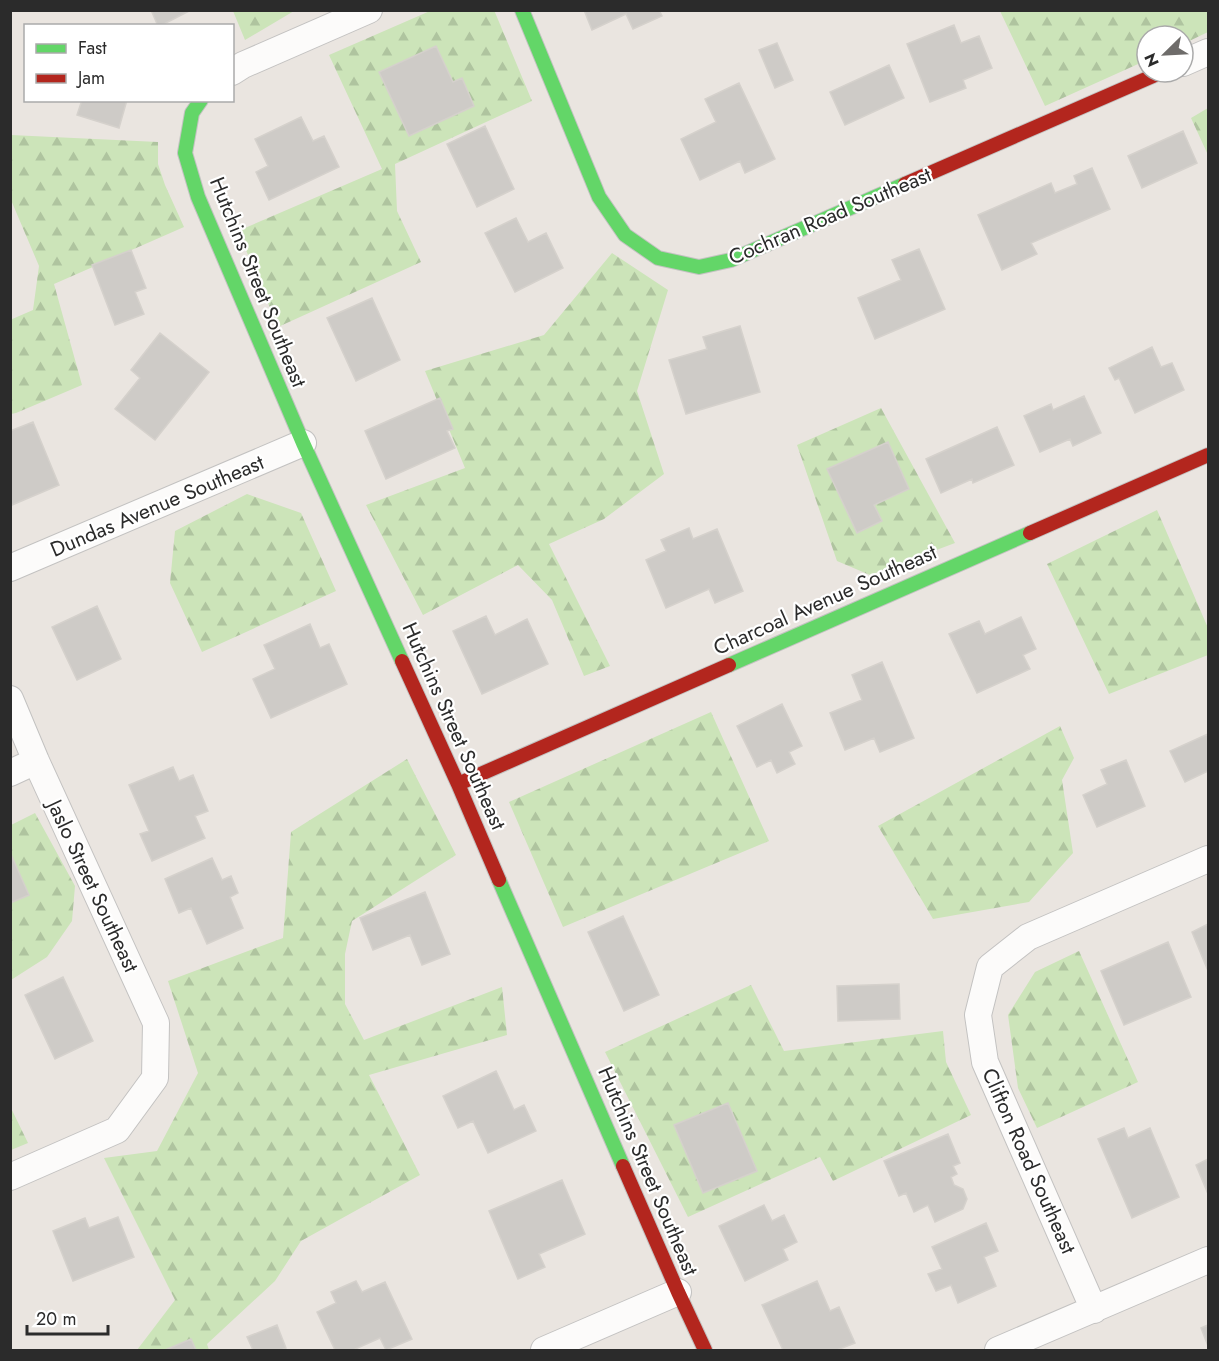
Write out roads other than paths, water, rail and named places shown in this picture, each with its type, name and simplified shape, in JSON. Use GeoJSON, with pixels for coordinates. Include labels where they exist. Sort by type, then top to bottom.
{"type":"FeatureCollection","features":[{"type":"Feature","properties":{"kind":"street"},"geometry":{"type":"LineString","coordinates":[[234,71],[369,10]]}},
{"type":"Feature","properties":{"kind":"street","name":"Cochran Road Southeast"},"geometry":{"type":"LineString","coordinates":[[522,10],[599,196],[625,235],[658,258],[699,267],[731,260],[1135,84]]}},
{"type":"Feature","properties":{"kind":"street"},"geometry":{"type":"LineString","coordinates":[[1195,58],[1209,52]]}},
{"type":"Feature","properties":{"kind":"street","name":"Hutchins Street Southeast"},"geometry":{"type":"LineString","coordinates":[[200,102],[192,113],[185,153],[198,197],[303,443],[458,784],[705,1350]]}},
{"type":"Feature","properties":{"kind":"street","name":"Dundas Avenue Southeast"},"geometry":{"type":"LineString","coordinates":[[10,568],[303,443]]}},
{"type":"Feature","properties":{"kind":"street","name":"Charcoal Avenue Southeast"},"geometry":{"type":"LineString","coordinates":[[458,784],[1209,455]]}},
{"type":"Feature","properties":{"kind":"street","name":"Jaslo Street Southeast"},"geometry":{"type":"LineString","coordinates":[[10,699],[156,1023],[155,1078],[117,1130],[10,1177]]}},
{"type":"Feature","properties":{"kind":"street"},"geometry":{"type":"LineString","coordinates":[[10,773],[36,761]]}},
{"type":"Feature","properties":{"kind":"street","name":"Clifton Road Southeast"},"geometry":{"type":"LineString","coordinates":[[1094,1310],[985,1062],[978,1015],[990,967],[1028,937],[1209,859]]}},
{"type":"Feature","properties":{"kind":"street"},"geometry":{"type":"LineString","coordinates":[[998,1350],[1209,1260]]}},
{"type":"Feature","properties":{"kind":"street"},"geometry":{"type":"LineString","coordinates":[[544,1350],[678,1292]]}}]}
